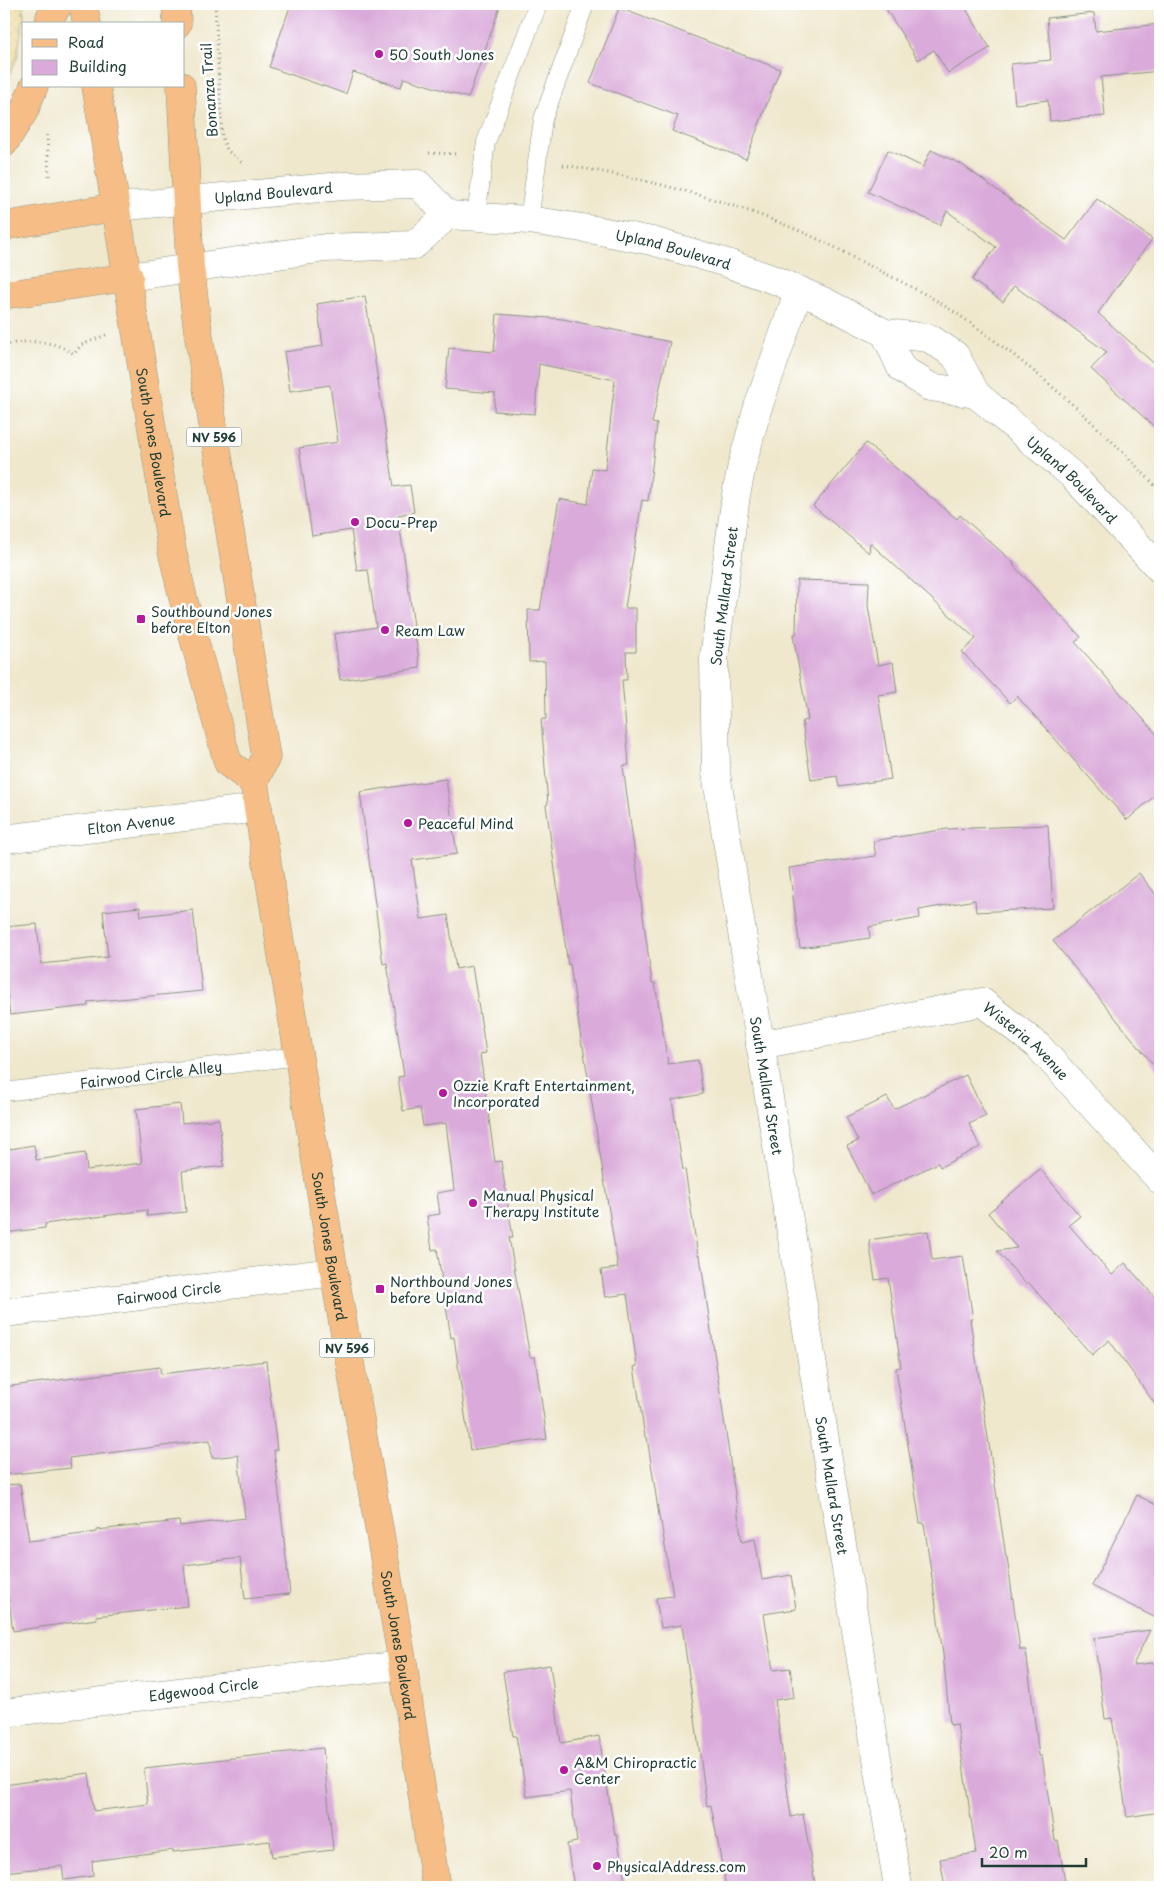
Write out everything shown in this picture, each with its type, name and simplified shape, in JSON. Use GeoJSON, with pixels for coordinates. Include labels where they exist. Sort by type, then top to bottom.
{"type":"FeatureCollection","features":[{"type":"Feature","properties":{"kind":"main road"},"geometry":{"type":"LineString","coordinates":[[49,22],[50,17],[59,4]]}},
{"type":"Feature","properties":{"kind":"main road"},"geometry":{"type":"LineString","coordinates":[[83,4],[87,22]]}},
{"type":"Feature","properties":{"kind":"main road"},"geometry":{"type":"LineString","coordinates":[[176,4],[177,22]]}},
{"type":"Feature","properties":{"kind":"main road"},"geometry":{"type":"LineString","coordinates":[[4,143],[24,111],[33,88]]}},
{"type":"Feature","properties":{"kind":"main road","name":"South Jones Boulevard"},"geometry":{"type":"LineString","coordinates":[[96,88],[166,515],[186,610],[228,763],[254,782],[334,1272],[403,1665],[436,1887]]}},
{"type":"Feature","properties":{"kind":"main road","name":"NV 596"},"geometry":{"type":"LineString","coordinates":[[181,88],[190,267],[199,341],[266,756],[254,782]]}},
{"type":"Feature","properties":{"kind":"main road"},"geometry":{"type":"LineString","coordinates":[[4,226],[116,207]]}},
{"type":"Feature","properties":{"kind":"main road"},"geometry":{"type":"LineString","coordinates":[[4,296],[128,276]]}},
{"type":"Feature","properties":{"kind":"street","name":"Upland Boulevard"},"geometry":{"type":"LineString","coordinates":[[116,207],[342,186],[418,184],[448,215],[529,220],[595,230],[668,245],[727,263],[799,290],[885,333],[929,338],[955,355],[976,394],[1072,475],[1160,569]]}},
{"type":"Feature","properties":{"kind":"street"},"geometry":{"type":"LineString","coordinates":[[128,276],[325,248],[414,245],[448,215]]}},
{"type":"Feature","properties":{"kind":"street","name":"South Mallard Street"},"geometry":{"type":"LineString","coordinates":[[799,290],[758,407],[742,465],[728,551],[714,658],[716,773],[898,1887]]}},
{"type":"Feature","properties":{"kind":"street"},"geometry":{"type":"LineString","coordinates":[[885,333],[901,368],[930,387],[976,394]]}},
{"type":"Feature","properties":{"kind":"street","name":"Elton Avenue"},"geometry":{"type":"LineString","coordinates":[[4,839],[258,808]]}},
{"type":"Feature","properties":{"kind":"street","name":"Wisteria Avenue"},"geometry":{"type":"LineString","coordinates":[[760,1045],[982,1002],[1038,1046],[1160,1180]]}},
{"type":"Feature","properties":{"kind":"street","name":"Fairwood Circle"},"geometry":{"type":"LineString","coordinates":[[4,1313],[334,1272]]}},
{"type":"Feature","properties":{"kind":"street","name":"Edgewood Circle"},"geometry":{"type":"LineString","coordinates":[[4,1714],[403,1665]]}},
{"type":"Feature","properties":{"kind":"lane"},"geometry":{"type":"LineString","coordinates":[[476,216],[486,142],[538,4]]}},
{"type":"Feature","properties":{"kind":"lane"},"geometry":{"type":"LineString","coordinates":[[529,220],[543,119],[585,4]]}},
{"type":"Feature","properties":{"kind":"lane","name":"Fairwood Circle Alley"},"geometry":{"type":"LineString","coordinates":[[4,1092],[298,1056]]}},
{"type":"Feature","properties":{"kind":"path","name":"Bonanza Trail"},"geometry":{"type":"LineString","coordinates":[[215,4],[222,137],[226,150],[247,165]]}},
{"type":"Feature","properties":{"kind":"path"},"geometry":{"type":"LineString","coordinates":[[47,131],[49,177]]}},
{"type":"Feature","properties":{"kind":"path"},"geometry":{"type":"LineString","coordinates":[[554,163],[608,172],[708,198]]}},
{"type":"Feature","properties":{"kind":"path"},"geometry":{"type":"LineString","coordinates":[[4,344],[40,341],[58,345],[74,354]]}},
{"type":"Feature","properties":{"kind":"sand"},"geometry":{"type":"Polygon","coordinates":[[[4,4],[23,4],[24,16],[17,57],[4,83],[4,4]]]}},
{"type":"Feature","properties":{"kind":"building","name":"50 South Jones"},"geometry":{"type":"Polygon","coordinates":[[[291,4],[501,4],[468,98],[404,78],[401,87],[353,72],[346,94],[269,67],[291,4]]]}},
{"type":"Feature","properties":{"kind":"building"},"geometry":{"type":"Polygon","coordinates":[[[883,4],[963,4],[990,48],[948,73],[934,50],[918,60],[883,4]]]}},
{"type":"Feature","properties":{"kind":"building"},"geometry":{"type":"Polygon","coordinates":[[[619,8],[780,69],[746,159],[672,131],[678,116],[590,83],[619,8]]]}},
{"type":"Feature","properties":{"kind":"building"},"geometry":{"type":"Polygon","coordinates":[[[1094,13],[1096,31],[1160,24],[1160,71],[1101,77],[1105,116],[1050,121],[1048,100],[1015,104],[1011,64],[1051,60],[1047,18],[1094,13]]]}},
{"type":"Feature","properties":{"kind":"building"},"geometry":{"type":"Polygon","coordinates":[[[888,150],[923,167],[931,150],[961,164],[1066,240],[1097,199],[1152,239],[1098,313],[1160,369],[1160,432],[1091,369],[1107,352],[1014,286],[1003,302],[972,280],[996,247],[947,211],[940,225],[868,192],[888,150]]]}},
{"type":"Feature","properties":{"kind":"building"},"geometry":{"type":"Polygon","coordinates":[[[365,296],[394,487],[410,485],[414,512],[398,515],[420,668],[340,680],[334,634],[376,627],[368,570],[357,571],[351,530],[312,536],[299,448],[338,442],[330,385],[290,391],[284,352],[323,346],[317,304],[365,296]]]}},
{"type":"Feature","properties":{"kind":"building"},"geometry":{"type":"Polygon","coordinates":[[[497,314],[563,319],[670,342],[652,423],[657,424],[648,501],[642,500],[625,608],[636,608],[636,652],[626,652],[627,680],[622,680],[629,765],[623,766],[652,983],[655,983],[668,1064],[698,1060],[703,1094],[672,1100],[698,1256],[700,1256],[742,1542],[755,1539],[762,1580],[791,1575],[796,1609],[764,1614],[773,1670],[790,1668],[794,1697],[775,1700],[791,1817],[803,1814],[815,1883],[792,1887],[726,1887],[711,1805],[707,1806],[682,1625],[661,1628],[656,1598],[673,1596],[634,1367],[637,1366],[627,1294],[605,1297],[601,1270],[618,1268],[570,964],[568,965],[546,805],[548,804],[541,719],[546,719],[545,661],[529,662],[528,610],[540,610],[559,499],[588,504],[592,468],[605,470],[615,380],[539,364],[535,414],[494,411],[495,393],[445,389],[449,348],[494,352],[497,314]]]}},
{"type":"Feature","properties":{"kind":"building"},"geometry":{"type":"Polygon","coordinates":[[[866,443],[957,519],[960,515],[1014,563],[1013,565],[1081,637],[1075,642],[1160,738],[1160,791],[1127,820],[1017,696],[1010,703],[962,652],[976,639],[870,543],[869,553],[813,506],[866,443]]]}},
{"type":"Feature","properties":{"kind":"building"},"geometry":{"type":"Polygon","coordinates":[[[797,580],[869,582],[868,606],[878,665],[893,662],[897,692],[878,695],[891,779],[839,787],[837,776],[811,780],[802,721],[808,720],[793,635],[796,634],[797,580]]]}},
{"type":"Feature","properties":{"kind":"building"},"geometry":{"type":"Polygon","coordinates":[[[446,779],[457,854],[412,860],[421,919],[448,915],[456,969],[472,966],[486,1053],[480,1054],[495,1162],[501,1161],[513,1238],[509,1238],[530,1357],[535,1357],[547,1439],[470,1450],[454,1337],[451,1338],[437,1249],[432,1250],[427,1216],[440,1214],[437,1193],[454,1190],[446,1123],[423,1126],[420,1108],[403,1111],[398,1077],[404,1076],[387,963],[383,964],[360,792],[446,779]]]}},
{"type":"Feature","properties":{"kind":"building"},"geometry":{"type":"Polygon","coordinates":[[[1048,825],[1053,908],[976,912],[975,900],[919,910],[920,918],[869,927],[870,938],[800,948],[789,868],[876,856],[873,841],[947,829],[1048,825]]]}},
{"type":"Feature","properties":{"kind":"building"},"geometry":{"type":"Polygon","coordinates":[[[1139,873],[1160,900],[1160,1073],[1053,941],[1139,873]]]}},
{"type":"Feature","properties":{"kind":"building"},"geometry":{"type":"Polygon","coordinates":[[[140,907],[141,916],[193,910],[202,991],[88,1002],[88,1006],[10,1015],[4,966],[4,927],[37,924],[41,964],[108,957],[103,911],[140,907]]]}},
{"type":"Feature","properties":{"kind":"building"},"geometry":{"type":"Polygon","coordinates":[[[966,1075],[986,1116],[969,1124],[980,1147],[940,1167],[938,1163],[871,1195],[847,1146],[858,1141],[846,1117],[887,1097],[894,1109],[966,1075]]]}},
{"type":"Feature","properties":{"kind":"building"},"geometry":{"type":"Polygon","coordinates":[[[180,1104],[182,1123],[219,1119],[224,1166],[182,1171],[186,1212],[147,1216],[147,1210],[45,1224],[45,1228],[4,1233],[4,1150],[34,1145],[36,1160],[85,1153],[87,1170],[142,1163],[136,1109],[180,1104]]]}},
{"type":"Feature","properties":{"kind":"building"},"geometry":{"type":"Polygon","coordinates":[[[1040,1169],[1080,1216],[1069,1225],[1112,1275],[1125,1263],[1160,1303],[1160,1411],[1109,1340],[1092,1355],[1028,1282],[1026,1284],[997,1251],[1017,1248],[988,1213],[1040,1169]]]}},
{"type":"Feature","properties":{"kind":"building"},"geometry":{"type":"Polygon","coordinates":[[[928,1231],[932,1260],[963,1256],[973,1319],[970,1319],[1020,1650],[1026,1650],[1039,1756],[1042,1756],[1055,1841],[1058,1840],[1066,1887],[945,1887],[940,1859],[976,1853],[957,1724],[950,1725],[943,1654],[924,1523],[920,1523],[896,1368],[901,1367],[888,1278],[875,1280],[869,1240],[928,1231]]]}},
{"type":"Feature","properties":{"kind":"building"},"geometry":{"type":"Polygon","coordinates":[[[266,1361],[277,1450],[274,1450],[290,1594],[245,1599],[240,1558],[184,1565],[188,1606],[96,1616],[97,1619],[13,1631],[4,1563],[4,1485],[20,1484],[29,1541],[97,1532],[97,1530],[179,1521],[180,1526],[245,1518],[238,1455],[212,1458],[210,1440],[69,1458],[71,1468],[4,1475],[4,1387],[160,1367],[161,1374],[266,1361]]]}},
{"type":"Feature","properties":{"kind":"building"},"geometry":{"type":"Polygon","coordinates":[[[1137,1495],[1160,1507],[1160,1620],[1092,1586],[1137,1495]]]}},
{"type":"Feature","properties":{"kind":"building"},"geometry":{"type":"Polygon","coordinates":[[[1150,1630],[1133,1665],[1160,1662],[1160,1812],[1127,1817],[1112,1718],[1105,1719],[1094,1638],[1150,1630]]]}},
{"type":"Feature","properties":{"kind":"building"},"geometry":{"type":"Polygon","coordinates":[[[550,1665],[561,1743],[599,1736],[615,1835],[617,1835],[626,1887],[574,1887],[567,1844],[577,1842],[570,1791],[527,1797],[516,1736],[513,1736],[503,1672],[550,1665]]]}},
{"type":"Feature","properties":{"kind":"building"},"geometry":{"type":"Polygon","coordinates":[[[323,1748],[333,1850],[272,1857],[270,1841],[173,1852],[173,1850],[92,1861],[93,1876],[64,1880],[62,1866],[4,1872],[4,1785],[89,1773],[94,1811],[148,1804],[144,1768],[323,1748]]]}},
{"type":"Feature","properties":{"kind":"place","name":"50 South Jones"},"geometry":{"type":"Point","coordinates":[379,54]}},
{"type":"Feature","properties":{"kind":"place","name":"Docu-Prep"},"geometry":{"type":"Point","coordinates":[355,522]}},
{"type":"Feature","properties":{"kind":"place","name":"Southbound Jones before Elton"},"geometry":{"type":"Point","coordinates":[141,619]}},
{"type":"Feature","properties":{"kind":"place","name":"Ream Law"},"geometry":{"type":"Point","coordinates":[385,630]}},
{"type":"Feature","properties":{"kind":"place","name":"Peaceful Mind"},"geometry":{"type":"Point","coordinates":[408,823]}},
{"type":"Feature","properties":{"kind":"place","name":"Ozzie Kraft Entertainment, Incorporated"},"geometry":{"type":"Point","coordinates":[443,1093]}},
{"type":"Feature","properties":{"kind":"place","name":"Manual Physical Therapy Institute"},"geometry":{"type":"Point","coordinates":[473,1203]}},
{"type":"Feature","properties":{"kind":"place","name":"Northbound Jones before Upland"},"geometry":{"type":"Point","coordinates":[380,1289]}},
{"type":"Feature","properties":{"kind":"place","name":"A&M Chiropractic Center"},"geometry":{"type":"Point","coordinates":[564,1770]}},
{"type":"Feature","properties":{"kind":"place","name":"PhysicalAddress.com"},"geometry":{"type":"Point","coordinates":[597,1866]}}]}
